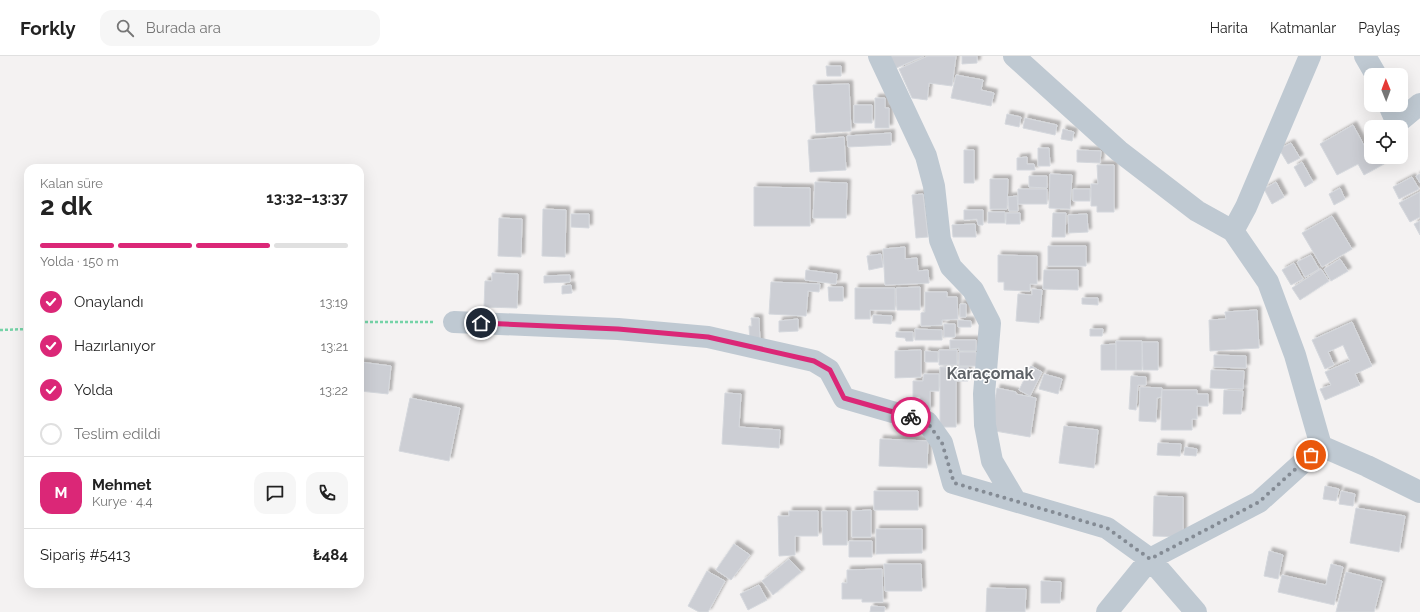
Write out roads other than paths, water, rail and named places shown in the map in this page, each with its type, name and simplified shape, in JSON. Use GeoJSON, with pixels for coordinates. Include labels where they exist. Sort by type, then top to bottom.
{"type":"FeatureCollection","features":[{"type":"Feature","properties":{"kind":"street"},"geometry":{"type":"LineString","coordinates":[[880,56],[926,156],[934,186],[940,240],[950,267],[973,290],[990,323],[984,394],[985,425],[992,461],[1015,500]]}},
{"type":"Feature","properties":{"kind":"street"},"geometry":{"type":"LineString","coordinates":[[1014,56],[1119,151],[1197,211],[1233,231],[1268,282],[1295,355],[1321,446]]}},
{"type":"Feature","properties":{"kind":"street"},"geometry":{"type":"LineString","coordinates":[[1233,231],[1246,207],[1310,56]]}},
{"type":"Feature","properties":{"kind":"street"},"geometry":{"type":"LineString","coordinates":[[1365,56],[1372,68]]}},
{"type":"Feature","properties":{"kind":"street"},"geometry":{"type":"LineString","coordinates":[[1392,112],[1397,123],[1420,104]]}},
{"type":"Feature","properties":{"kind":"street"},"geometry":{"type":"LineString","coordinates":[[454,322],[618,329],[708,337],[814,361],[830,370],[844,398],[927,422],[942,443],[954,483],[1107,528],[1150,559],[1196,612]]}},
{"type":"Feature","properties":{"kind":"street"},"geometry":{"type":"LineString","coordinates":[[1321,446],[1367,466],[1420,492]]}},
{"type":"Feature","properties":{"kind":"street"},"geometry":{"type":"LineString","coordinates":[[1107,612],[1150,559],[1259,502],[1321,446]]}},
{"type":"Feature","properties":{"kind":"district","name":"Karaçomak"},"geometry":{"type":"Point","coordinates":[990,373]}}]}
